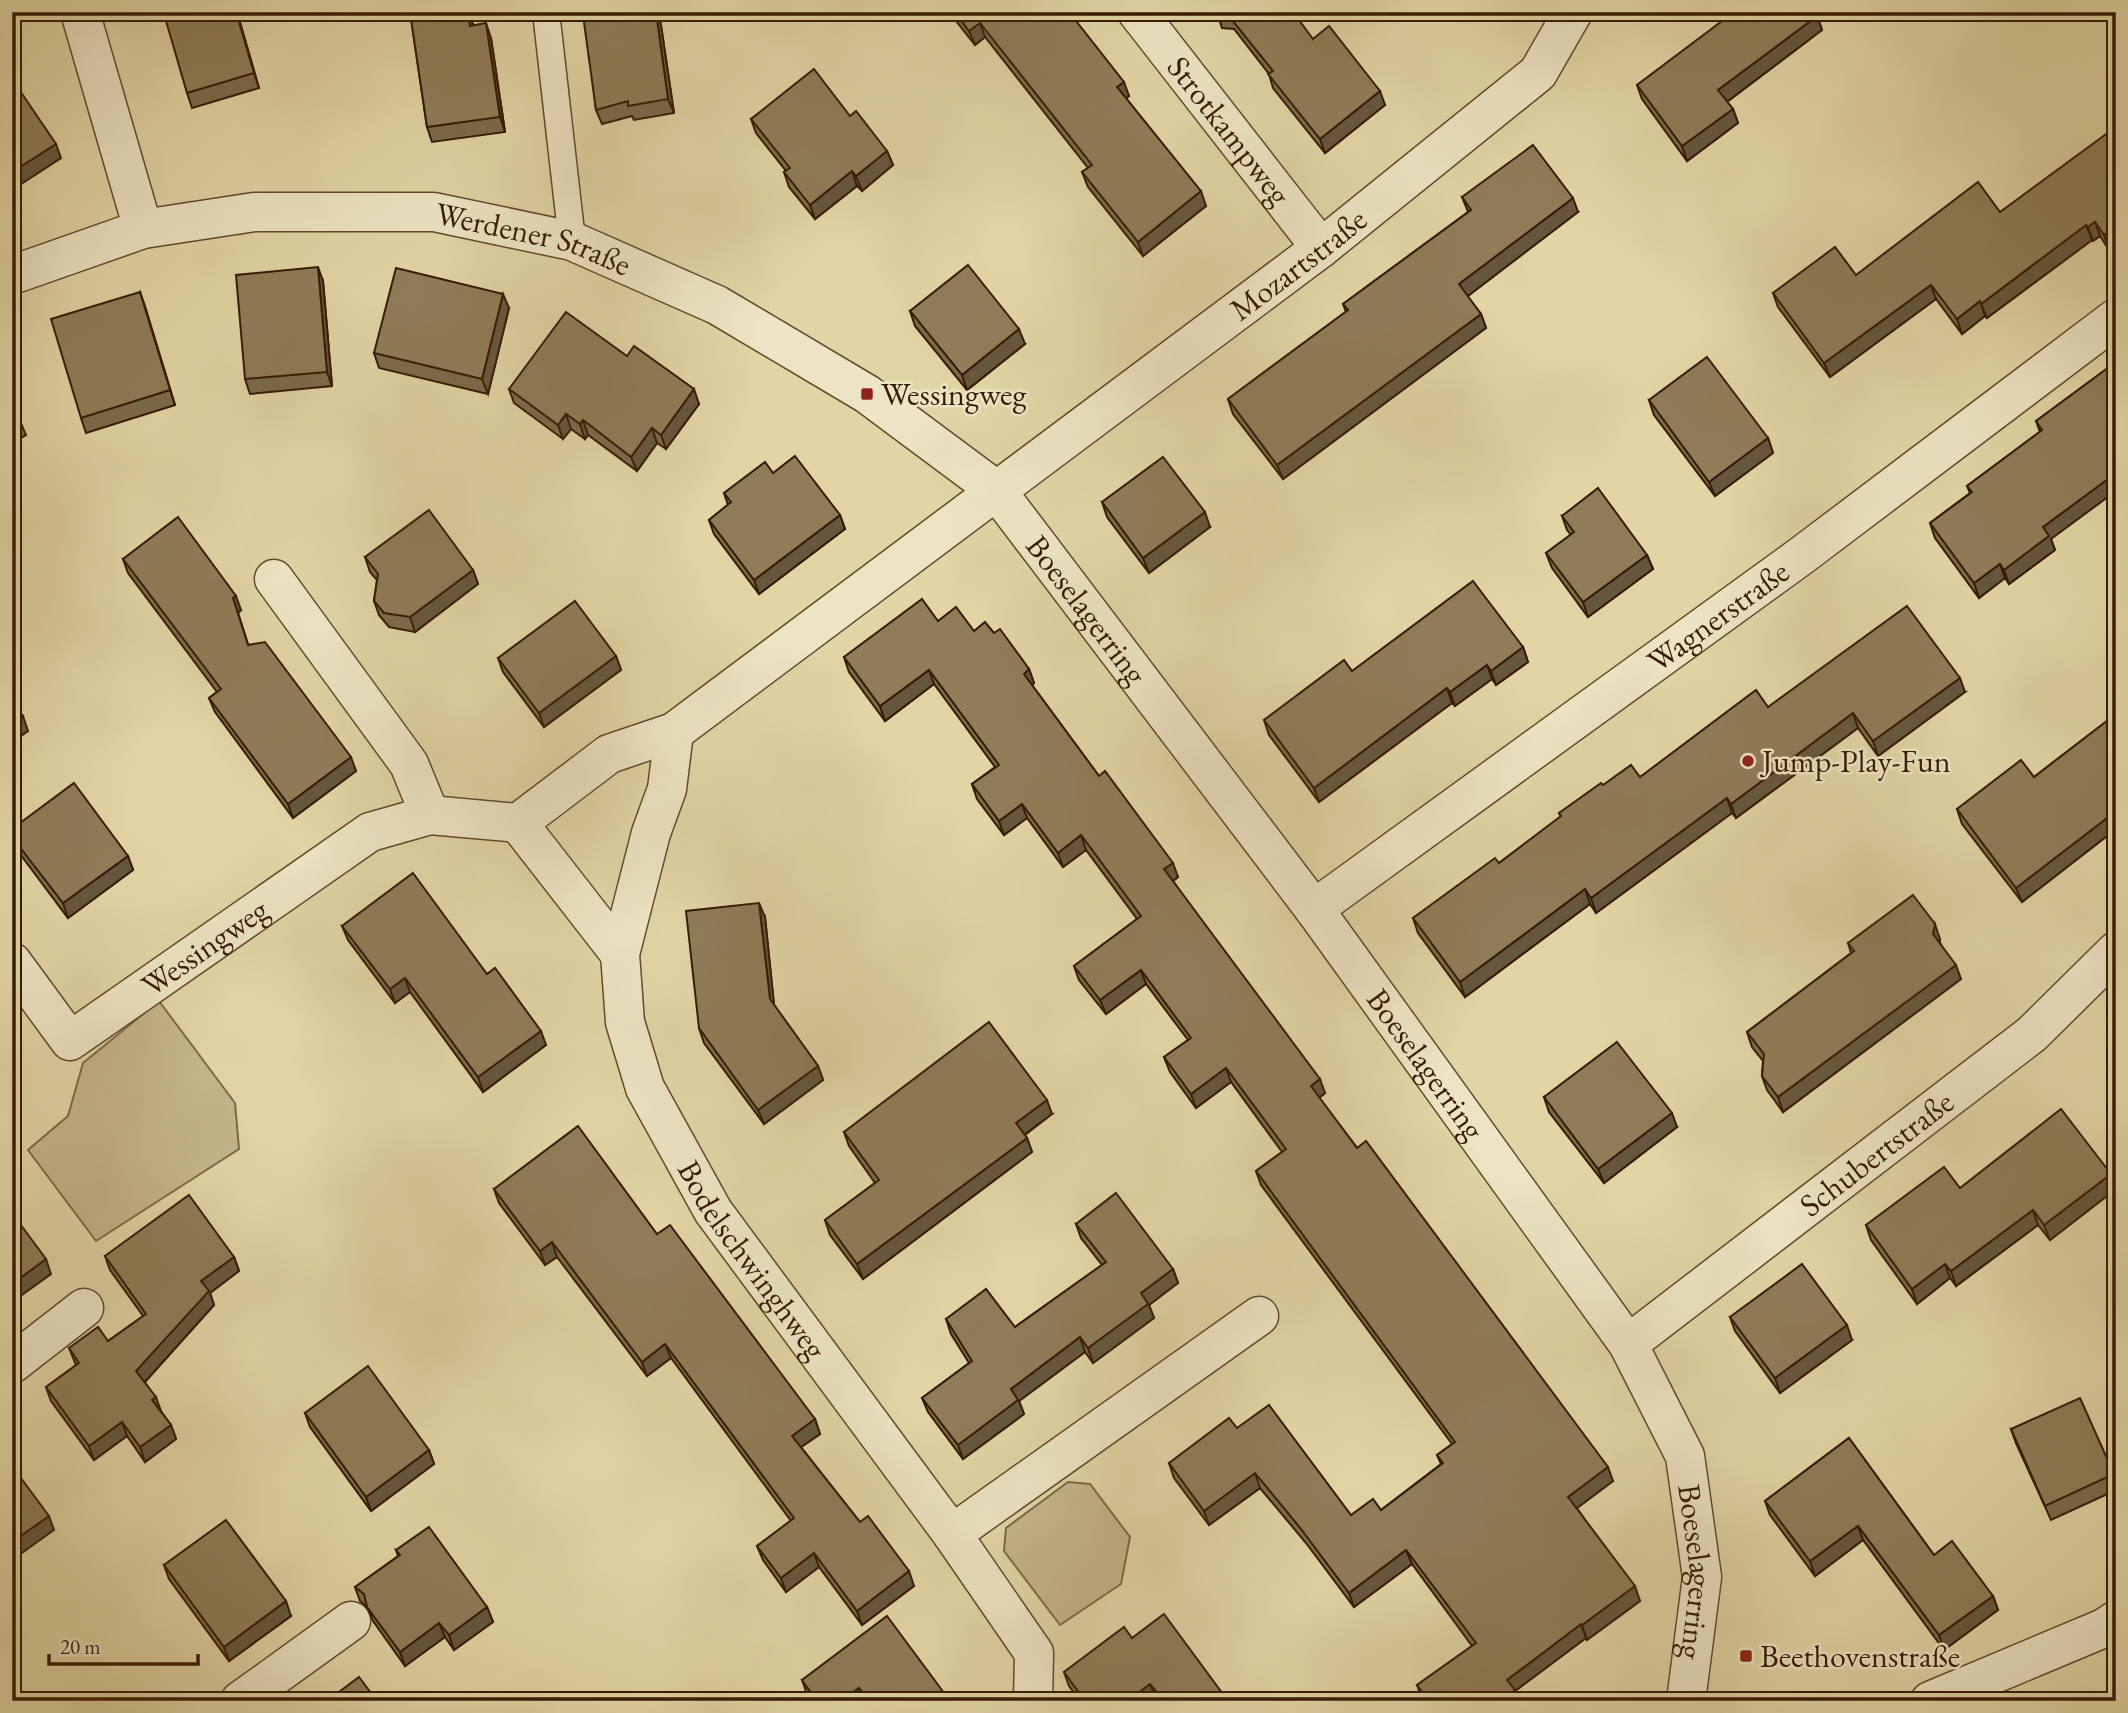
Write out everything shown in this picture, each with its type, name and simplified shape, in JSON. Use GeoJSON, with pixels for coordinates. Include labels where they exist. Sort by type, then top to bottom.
{"type":"FeatureCollection","features":[{"type":"Feature","properties":{"kind":"street"},"geometry":{"type":"LineString","coordinates":[[80,12],[143,229]]}},
{"type":"Feature","properties":{"kind":"street","name":"Strotkampweg"},"geometry":{"type":"LineString","coordinates":[[1137,12],[1321,248]]}},
{"type":"Feature","properties":{"kind":"street","name":"Mozartstraße"},"geometry":{"type":"LineString","coordinates":[[996,490],[1321,248],[1538,74],[1573,12]]}},
{"type":"Feature","properties":{"kind":"street","name":"Werdener Straße"},"geometry":{"type":"LineString","coordinates":[[12,275],[143,229],[254,212],[434,212],[572,242],[717,305],[867,394],[996,490]]}},
{"type":"Feature","properties":{"kind":"street","name":"Wagnerstraße"},"geometry":{"type":"LineString","coordinates":[[1314,909],[1801,556],[2116,318]]}},
{"type":"Feature","properties":{"kind":"street"},"geometry":{"type":"LineString","coordinates":[[620,954],[519,823],[609,754],[674,732],[996,490]]}},
{"type":"Feature","properties":{"kind":"street","name":"Boeselagerring"},"geometry":{"type":"LineString","coordinates":[[996,490],[1314,909],[1628,1344],[1685,1456],[1702,1577],[1686,1701]]}},
{"type":"Feature","properties":{"kind":"street"},"geometry":{"type":"LineString","coordinates":[[274,579],[409,764],[430,815]]}},
{"type":"Feature","properties":{"kind":"street","name":"Bodelschwinghweg"},"geometry":{"type":"LineString","coordinates":[[674,732],[667,789],[651,833],[620,954],[625,1022],[645,1088],[713,1211],[952,1534],[1034,1653],[1033,1701]]}},
{"type":"Feature","properties":{"kind":"street","name":"Wessingweg"},"geometry":{"type":"LineString","coordinates":[[12,962],[70,1041],[370,832],[430,815],[519,823]]}},
{"type":"Feature","properties":{"kind":"street","name":"Schubertstraße"},"geometry":{"type":"LineString","coordinates":[[1628,1344],[2032,1034],[2116,951]]}},
{"type":"Feature","properties":{"kind":"street"},"geometry":{"type":"LineString","coordinates":[[12,1364],[85,1308]]}},
{"type":"Feature","properties":{"kind":"street"},"geometry":{"type":"LineString","coordinates":[[952,1534],[1259,1316]]}},
{"type":"Feature","properties":{"kind":"street"},"geometry":{"type":"LineString","coordinates":[[1930,1701],[2104,1628],[2116,1620]]}},
{"type":"Feature","properties":{"kind":"street"},"geometry":{"type":"LineString","coordinates":[[240,1701],[351,1621]]}},
{"type":"Feature","properties":{"kind":"lane"},"geometry":{"type":"LineString","coordinates":[[546,12],[572,242]]}},
{"type":"Feature","properties":{"kind":"shaded area"},"geometry":{"type":"Polygon","coordinates":[[[159,1001],[235,1103],[239,1149],[96,1241],[28,1150],[68,1116],[83,1063],[159,1001]]]}},
{"type":"Feature","properties":{"kind":"shaded area"},"geometry":{"type":"Polygon","coordinates":[[[1068,1482],[1090,1484],[1130,1537],[1121,1584],[1060,1625],[1004,1551],[1006,1528],[1068,1482]]]}},
{"type":"Feature","properties":{"kind":"building"},"geometry":{"type":"Polygon","coordinates":[[[195,12],[236,12],[254,73],[187,93],[166,21],[195,12]]]}},
{"type":"Feature","properties":{"kind":"building"},"geometry":{"type":"Polygon","coordinates":[[[410,12],[468,12],[470,26],[486,23],[500,117],[427,127],[410,12]]]}},
{"type":"Feature","properties":{"kind":"building"},"geometry":{"type":"Polygon","coordinates":[[[585,12],[656,12],[668,99],[628,106],[628,101],[596,110],[583,15],[586,15],[585,12]]]}},
{"type":"Feature","properties":{"kind":"building"},"geometry":{"type":"Polygon","coordinates":[[[955,12],[1069,12],[1124,82],[1117,87],[1201,191],[1138,242],[1082,172],[1092,165],[980,23],[969,31],[955,12]]]}},
{"type":"Feature","properties":{"kind":"building"},"geometry":{"type":"Polygon","coordinates":[[[1217,12],[1293,12],[1313,39],[1329,26],[1380,91],[1320,139],[1268,74],[1273,71],[1228,15],[1217,12]]]}},
{"type":"Feature","properties":{"kind":"building"},"geometry":{"type":"Polygon","coordinates":[[[1734,12],[1814,12],[1817,16],[1718,90],[1733,109],[1682,146],[1637,85],[1734,12]]]}},
{"type":"Feature","properties":{"kind":"building"},"geometry":{"type":"Polygon","coordinates":[[[814,69],[850,116],[856,111],[887,151],[856,176],[852,171],[810,205],[784,172],[790,168],[751,119],[814,69]]]}},
{"type":"Feature","properties":{"kind":"building"},"geometry":{"type":"Polygon","coordinates":[[[12,79],[56,144],[12,172],[12,79]]]}},
{"type":"Feature","properties":{"kind":"building"},"geometry":{"type":"Polygon","coordinates":[[[2109,132],[2116,142],[2116,227],[2104,235],[2095,222],[2088,227],[2086,225],[1957,319],[1931,285],[1824,363],[1773,293],[1835,247],[1856,275],[1978,182],[2000,212],[2109,132]]]}},
{"type":"Feature","properties":{"kind":"building"},"geometry":{"type":"Polygon","coordinates":[[[1533,145],[1573,198],[1459,284],[1481,314],[1277,465],[1228,399],[1348,310],[1343,304],[1471,210],[1462,197],[1533,145]]]}},
{"type":"Feature","properties":{"kind":"building"},"geometry":{"type":"Polygon","coordinates":[[[968,265],[1019,329],[962,375],[910,311],[968,265]]]}},
{"type":"Feature","properties":{"kind":"building"},"geometry":{"type":"Polygon","coordinates":[[[318,267],[327,372],[245,379],[236,275],[318,267]]]}},
{"type":"Feature","properties":{"kind":"building"},"geometry":{"type":"Polygon","coordinates":[[[396,268],[503,294],[482,379],[374,353],[396,268]]]}},
{"type":"Feature","properties":{"kind":"building"},"geometry":{"type":"Polygon","coordinates":[[[140,292],[170,390],[81,418],[51,319],[140,292]]]}},
{"type":"Feature","properties":{"kind":"building"},"geometry":{"type":"Polygon","coordinates":[[[566,312],[627,356],[634,346],[694,389],[661,435],[652,428],[631,457],[583,420],[580,424],[566,414],[558,425],[509,389],[566,312]]]}},
{"type":"Feature","properties":{"kind":"building"},"geometry":{"type":"Polygon","coordinates":[[[1707,357],[1768,438],[1709,482],[1649,400],[1707,357]]]}},
{"type":"Feature","properties":{"kind":"building"},"geometry":{"type":"Polygon","coordinates":[[[2116,362],[2116,437],[2107,443],[2116,455],[2116,473],[2043,527],[2049,536],[2004,570],[2000,564],[1974,583],[1930,523],[1972,492],[1967,486],[2042,430],[2036,421],[2116,362]]]}},
{"type":"Feature","properties":{"kind":"building"},"geometry":{"type":"Polygon","coordinates":[[[12,406],[20,421],[12,425],[12,406]]]}},
{"type":"Feature","properties":{"kind":"building"},"geometry":{"type":"Polygon","coordinates":[[[795,456],[840,515],[754,580],[709,520],[731,502],[724,493],[765,462],[773,473],[795,456]]]}},
{"type":"Feature","properties":{"kind":"building"},"geometry":{"type":"Polygon","coordinates":[[[1163,457],[1205,512],[1143,558],[1102,502],[1163,457]]]}},
{"type":"Feature","properties":{"kind":"building"},"geometry":{"type":"Polygon","coordinates":[[[1598,488],[1647,555],[1583,602],[1546,553],[1574,532],[1562,516],[1598,488]]]}},
{"type":"Feature","properties":{"kind":"building"},"geometry":{"type":"Polygon","coordinates":[[[429,510],[473,570],[410,617],[384,613],[374,601],[378,574],[365,557],[429,510]]]}},
{"type":"Feature","properties":{"kind":"building"},"geometry":{"type":"Polygon","coordinates":[[[178,517],[236,596],[233,598],[248,645],[265,642],[351,757],[288,804],[209,698],[221,689],[123,559],[178,517]]]}},
{"type":"Feature","properties":{"kind":"building"},"geometry":{"type":"Polygon","coordinates":[[[1473,581],[1523,647],[1491,671],[1487,665],[1450,692],[1447,688],[1314,788],[1264,720],[1344,660],[1352,671],[1473,581]]]}},
{"type":"Feature","properties":{"kind":"building"},"geometry":{"type":"Polygon","coordinates":[[[922,599],[938,621],[956,607],[974,631],[985,622],[994,633],[1000,629],[1029,669],[1024,674],[1099,776],[1105,771],[1173,863],[1164,869],[1320,1079],[1311,1086],[1357,1148],[1366,1141],[1608,1467],[1568,1497],[1635,1586],[1507,1680],[1515,1690],[1501,1701],[1429,1701],[1417,1685],[1476,1643],[1406,1550],[1349,1593],[1255,1473],[1204,1511],[1169,1463],[1229,1418],[1237,1428],[1269,1405],[1351,1515],[1373,1499],[1381,1510],[1443,1463],[1437,1455],[1455,1442],[1256,1171],[1286,1149],[1226,1068],[1191,1094],[1164,1057],[1191,1038],[1141,970],[1100,1000],[1074,966],[1141,916],[1081,835],[1058,853],[1022,804],[999,821],[972,784],[999,765],[929,670],[880,706],[844,657],[922,599]]]}},
{"type":"Feature","properties":{"kind":"building"},"geometry":{"type":"Polygon","coordinates":[[[575,601],[616,656],[539,713],[498,658],[575,601]]]}},
{"type":"Feature","properties":{"kind":"building"},"geometry":{"type":"Polygon","coordinates":[[[1907,606],[1960,678],[1873,741],[1853,713],[1731,804],[1727,798],[1591,898],[1585,889],[1460,982],[1413,918],[1495,858],[1499,863],[1561,816],[1559,813],[1601,783],[1603,785],[1631,765],[1640,777],[1756,690],[1768,707],[1907,606]]]}},
{"type":"Feature","properties":{"kind":"building"},"geometry":{"type":"Polygon","coordinates":[[[12,702],[23,716],[12,724],[12,702]]]}},
{"type":"Feature","properties":{"kind":"building"},"geometry":{"type":"Polygon","coordinates":[[[2116,714],[2116,811],[2016,888],[1957,809],[2021,760],[2034,777],[2116,714]]]}},
{"type":"Feature","properties":{"kind":"building"},"geometry":{"type":"Polygon","coordinates":[[[74,783],[128,856],[63,903],[12,837],[12,829],[74,783]]]}},
{"type":"Feature","properties":{"kind":"building"},"geometry":{"type":"Polygon","coordinates":[[[413,873],[487,974],[495,968],[541,1031],[478,1077],[405,978],[390,989],[342,926],[413,873]]]}},
{"type":"Feature","properties":{"kind":"building"},"geometry":{"type":"Polygon","coordinates":[[[1913,895],[1935,924],[1933,934],[1956,965],[1778,1097],[1762,1076],[1764,1054],[1747,1032],[1854,951],[1848,943],[1913,895]]]}},
{"type":"Feature","properties":{"kind":"building"},"geometry":{"type":"Polygon","coordinates":[[[759,903],[770,999],[818,1066],[758,1110],[699,1028],[686,911],[759,903]]]}},
{"type":"Feature","properties":{"kind":"building"},"geometry":{"type":"Polygon","coordinates":[[[989,1022],[1047,1100],[1016,1123],[1027,1138],[857,1264],[825,1220],[879,1180],[844,1132],[989,1022]]]}},
{"type":"Feature","properties":{"kind":"building"},"geometry":{"type":"Polygon","coordinates":[[[1617,1042],[1672,1113],[1598,1169],[1544,1097],[1617,1042]]]}},
{"type":"Feature","properties":{"kind":"building"},"geometry":{"type":"Polygon","coordinates":[[[2061,1109],[2111,1174],[2044,1225],[2033,1210],[1951,1271],[1945,1264],[1912,1289],[1866,1225],[1944,1167],[1960,1188],[2061,1109]]]}},
{"type":"Feature","properties":{"kind":"building"},"geometry":{"type":"Polygon","coordinates":[[[578,1126],[657,1234],[670,1225],[815,1419],[792,1436],[860,1522],[868,1516],[909,1571],[857,1611],[814,1553],[781,1578],[757,1546],[794,1518],[665,1344],[642,1362],[552,1242],[540,1251],[494,1189],[578,1126]]]}},
{"type":"Feature","properties":{"kind":"building"},"geometry":{"type":"Polygon","coordinates":[[[1116,1193],[1173,1269],[1141,1293],[1148,1304],[1088,1348],[1080,1337],[1011,1389],[1018,1400],[958,1445],[922,1398],[972,1361],[946,1319],[986,1289],[1015,1327],[1106,1262],[1076,1224],[1116,1193]]]}},
{"type":"Feature","properties":{"kind":"building"},"geometry":{"type":"Polygon","coordinates":[[[189,1195],[234,1257],[201,1281],[209,1291],[136,1371],[156,1397],[152,1400],[171,1425],[140,1447],[122,1422],[89,1446],[46,1387],[79,1363],[69,1348],[98,1327],[108,1341],[146,1314],[105,1256],[189,1195]]]}},
{"type":"Feature","properties":{"kind":"building"},"geometry":{"type":"Polygon","coordinates":[[[12,1213],[46,1259],[12,1284],[12,1213]]]}},
{"type":"Feature","properties":{"kind":"building"},"geometry":{"type":"Polygon","coordinates":[[[1802,1264],[1847,1325],[1775,1378],[1730,1317],[1802,1264]]]}},
{"type":"Feature","properties":{"kind":"building"},"geometry":{"type":"Polygon","coordinates":[[[368,1366],[429,1450],[366,1497],[305,1413],[368,1366]]]}},
{"type":"Feature","properties":{"kind":"building"},"geometry":{"type":"Polygon","coordinates":[[[2080,1398],[2114,1474],[2045,1506],[2011,1429],[2080,1398]]]}},
{"type":"Feature","properties":{"kind":"building"},"geometry":{"type":"Polygon","coordinates":[[[1849,1438],[1934,1555],[1952,1541],[1993,1596],[1939,1635],[1858,1526],[1810,1561],[1765,1501],[1849,1438]]]}},
{"type":"Feature","properties":{"kind":"building"},"geometry":{"type":"Polygon","coordinates":[[[12,1466],[49,1516],[12,1542],[12,1466]]]}},
{"type":"Feature","properties":{"kind":"building"},"geometry":{"type":"Polygon","coordinates":[[[226,1520],[286,1601],[224,1647],[164,1565],[226,1520]]]}},
{"type":"Feature","properties":{"kind":"building"},"geometry":{"type":"Polygon","coordinates":[[[429,1527],[487,1607],[449,1635],[439,1623],[400,1652],[367,1607],[364,1594],[355,1587],[400,1555],[396,1550],[429,1527]]]}},
{"type":"Feature","properties":{"kind":"building"},"geometry":{"type":"Polygon","coordinates":[[[1164,1614],[1228,1701],[1164,1701],[1150,1684],[1127,1701],[1085,1701],[1064,1672],[1124,1627],[1132,1638],[1164,1614]]]}},
{"type":"Feature","properties":{"kind":"building"},"geometry":{"type":"Polygon","coordinates":[[[887,1616],[950,1701],[869,1701],[859,1688],[841,1701],[817,1701],[802,1680],[887,1616]]]}},
{"type":"Feature","properties":{"kind":"building"},"geometry":{"type":"Polygon","coordinates":[[[359,1677],[377,1701],[327,1701],[359,1677]]]}},
{"type":"Feature","properties":{"kind":"building"},"geometry":{"type":"Polygon","coordinates":[[[1307,1695],[1311,1701],[1299,1701],[1307,1695]]]}},
{"type":"Feature","properties":{"kind":"place","name":"Wessingweg"},"geometry":{"type":"Point","coordinates":[867,394]}},
{"type":"Feature","properties":{"kind":"place","name":"Jump-Play-Fun"},"geometry":{"type":"Point","coordinates":[1748,761]}},
{"type":"Feature","properties":{"kind":"place","name":"Beethovenstraße"},"geometry":{"type":"Point","coordinates":[1746,1656]}}]}
